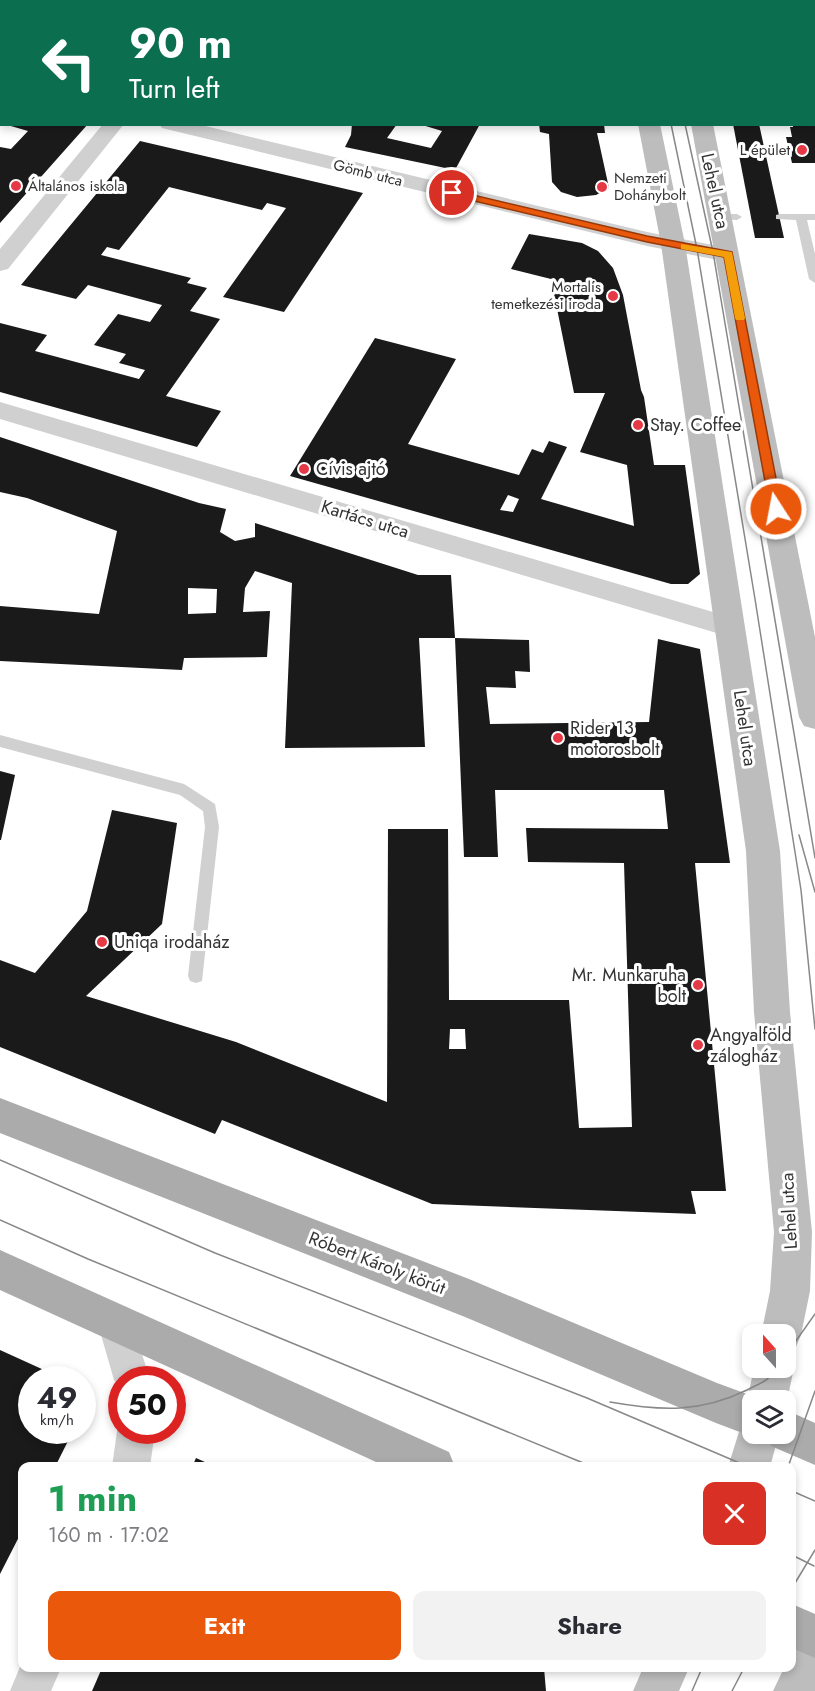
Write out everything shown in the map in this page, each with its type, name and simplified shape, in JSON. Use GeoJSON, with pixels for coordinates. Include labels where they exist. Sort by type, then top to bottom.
{"type":"FeatureCollection","features":[{"type":"Feature","properties":{"kind":"main road","name":"Lehel utca"},"geometry":{"type":"LineString","coordinates":[[649,126],[673,244],[763,851],[772,1012],[794,1232],[790,1291],[783,1324]]}},
{"type":"Feature","properties":{"kind":"main road","name":"Lehel utca"},"geometry":{"type":"LineString","coordinates":[[703,126],[728,217],[728,255],[815,717]]}},
{"type":"Feature","properties":{"kind":"main road","name":"Róbert Károly körút"},"geometry":{"type":"LineString","coordinates":[[0,1115],[469,1299],[742,1412]]}},
{"type":"Feature","properties":{"kind":"main road"},"geometry":{"type":"LineString","coordinates":[[0,1270],[423,1462]]}},
{"type":"Feature","properties":{"kind":"main road"},"geometry":{"type":"LineString","coordinates":[[796,1435],[815,1444]]}},
{"type":"Feature","properties":{"kind":"main road"},"geometry":{"type":"LineString","coordinates":[[750,1462],[755,1444]]}},
{"type":"Feature","properties":{"kind":"main road"},"geometry":{"type":"LineString","coordinates":[[796,1628],[815,1636]]}},
{"type":"Feature","properties":{"kind":"main road"},"geometry":{"type":"LineString","coordinates":[[796,1691],[815,1655]]}},
{"type":"Feature","properties":{"kind":"main road"},"geometry":{"type":"LineString","coordinates":[[656,1691],[665,1672]]}},
{"type":"Feature","properties":{"kind":"street"},"geometry":{"type":"LineString","coordinates":[[0,264],[112,126]]}},
{"type":"Feature","properties":{"kind":"street","name":"Gömb utca"},"geometry":{"type":"LineString","coordinates":[[177,126],[673,244],[728,255]]}},
{"type":"Feature","properties":{"kind":"street","name":"Kartács utca"},"geometry":{"type":"LineString","coordinates":[[0,410],[730,627]]}},
{"type":"Feature","properties":{"kind":"street"},"geometry":{"type":"LineString","coordinates":[[115,1321],[128,1366]]}},
{"type":"Feature","properties":{"kind":"street"},"geometry":{"type":"LineString","coordinates":[[132,1462],[134,1444]]}},
{"type":"Feature","properties":{"kind":"street"},"geometry":{"type":"LineString","coordinates":[[30,1691],[39,1672]]}},
{"type":"Feature","properties":{"kind":"lane"},"geometry":{"type":"LineString","coordinates":[[780,217],[815,217]]}},
{"type":"Feature","properties":{"kind":"lane"},"geometry":{"type":"LineString","coordinates":[[801,217],[815,279]]}},
{"type":"Feature","properties":{"kind":"lane"},"geometry":{"type":"LineString","coordinates":[[0,741],[184,790],[210,808],[212,827],[195,976]]}},
{"type":"Feature","properties":{"kind":"building","name":"Általános iskola"},"geometry":{"type":"Polygon","coordinates":[[[11,126],[86,126],[0,223],[0,147],[11,149],[28,131],[11,126]]]}},
{"type":"Feature","properties":{"kind":"building"},"geometry":{"type":"Polygon","coordinates":[[[352,126],[396,126],[387,138],[431,148],[442,131],[426,126],[479,126],[455,170],[345,147],[351,135],[352,126]]]}},
{"type":"Feature","properties":{"kind":"building"},"geometry":{"type":"Polygon","coordinates":[[[539,126],[604,126],[605,133],[597,133],[609,188],[596,195],[577,197],[561,192],[552,182],[549,134],[540,132],[539,126]]]}},
{"type":"Feature","properties":{"kind":"building"},"geometry":{"type":"Polygon","coordinates":[[[733,126],[759,126],[784,238],[755,238],[733,126]]]}},
{"type":"Feature","properties":{"kind":"building","name":"L épület"},"geometry":{"type":"Polygon","coordinates":[[[815,126],[815,163],[792,163],[786,137],[792,137],[790,127],[815,126]]]}},
{"type":"Feature","properties":{"kind":"building"},"geometry":{"type":"Polygon","coordinates":[[[140,141],[363,193],[284,312],[223,297],[286,208],[267,203],[262,210],[169,187],[119,250],[107,247],[101,255],[191,278],[187,283],[207,288],[190,311],[220,319],[166,396],[221,411],[197,447],[0,392],[0,323],[47,335],[35,351],[139,379],[145,370],[119,363],[126,354],[94,345],[118,314],[150,322],[162,305],[88,285],[76,299],[21,285],[140,141]]]}},
{"type":"Feature","properties":{"kind":"building"},"geometry":{"type":"Polygon","coordinates":[[[529,234],[582,243],[598,251],[613,268],[623,295],[644,397],[654,465],[685,465],[700,574],[688,584],[671,584],[290,476],[375,338],[456,359],[408,444],[519,475],[532,449],[543,453],[549,441],[567,447],[541,499],[634,526],[627,465],[580,452],[605,393],[574,393],[551,279],[511,269],[529,234]],[[508,495],[500,510],[513,512],[519,499],[508,495]]]}},
{"type":"Feature","properties":{"kind":"building"},"geometry":{"type":"Polygon","coordinates":[[[0,437],[199,503],[226,509],[220,532],[235,541],[255,537],[255,523],[418,575],[451,575],[455,638],[419,638],[425,747],[285,748],[292,583],[255,571],[245,588],[243,612],[270,611],[267,657],[184,658],[182,670],[0,661],[0,606],[99,614],[117,531],[27,498],[0,492],[0,437]],[[188,588],[188,614],[216,613],[217,589],[188,588]]]}},
{"type":"Feature","properties":{"kind":"building"},"geometry":{"type":"Polygon","coordinates":[[[455,638],[529,640],[530,672],[515,671],[516,688],[486,687],[490,724],[649,722],[658,639],[700,649],[730,863],[695,863],[726,1191],[691,1191],[696,1214],[432,1204],[222,1120],[215,1134],[0,1047],[0,960],[35,973],[87,911],[112,810],[177,823],[162,924],[86,996],[236,1042],[387,1102],[388,829],[448,829],[449,1000],[569,1000],[579,1128],[632,1127],[624,863],[528,862],[526,828],[668,829],[664,790],[495,790],[498,857],[464,857],[455,638]],[[450,1029],[449,1049],[466,1049],[465,1029],[450,1029]]]}},
{"type":"Feature","properties":{"kind":"building"},"geometry":{"type":"Polygon","coordinates":[[[0,771],[15,775],[1,840],[0,840],[0,771]]]}},
{"type":"Feature","properties":{"kind":"building"},"geometry":{"type":"Polygon","coordinates":[[[0,1350],[35,1366],[18,1366],[18,1444],[66,1444],[58,1462],[18,1462],[18,1539],[0,1574],[0,1350]]]}},
{"type":"Feature","properties":{"kind":"building"},"geometry":{"type":"Polygon","coordinates":[[[100,1672],[544,1672],[546,1691],[92,1691],[100,1672]]]}},
{"type":"Feature","properties":{"kind":"tram line"},"geometry":{"type":"LineString","coordinates":[[671,126],[697,249],[755,599],[801,890],[815,1029]]}},
{"type":"Feature","properties":{"kind":"tram line"},"geometry":{"type":"LineString","coordinates":[[685,126],[713,252],[815,858]]}},
{"type":"Feature","properties":{"kind":"tram line"},"geometry":{"type":"LineString","coordinates":[[799,835],[815,892]]}},
{"type":"Feature","properties":{"kind":"tram line"},"geometry":{"type":"LineString","coordinates":[[0,1160],[215,1253],[587,1398],[737,1462]]}},
{"type":"Feature","properties":{"kind":"tram line"},"geometry":{"type":"LineString","coordinates":[[0,1220],[88,1259],[581,1462]]}},
{"type":"Feature","properties":{"kind":"tram line"},"geometry":{"type":"LineString","coordinates":[[796,1341],[815,1314]]}},
{"type":"Feature","properties":{"kind":"tram line"},"geometry":{"type":"LineString","coordinates":[[610,1402],[663,1408],[696,1406],[730,1397],[769,1378]]}},
{"type":"Feature","properties":{"kind":"tram line"},"geometry":{"type":"LineString","coordinates":[[790,1462],[815,1391]]}},
{"type":"Feature","properties":{"kind":"tram line"},"geometry":{"type":"LineString","coordinates":[[796,1493],[815,1501]]}},
{"type":"Feature","properties":{"kind":"tram line"},"geometry":{"type":"LineString","coordinates":[[807,1563],[815,1550]]}},
{"type":"Feature","properties":{"kind":"tram line"},"geometry":{"type":"LineString","coordinates":[[796,1557],[807,1563]]}},
{"type":"Feature","properties":{"kind":"tram line"},"geometry":{"type":"LineString","coordinates":[[796,1581],[807,1563]]}},
{"type":"Feature","properties":{"kind":"tram line"},"geometry":{"type":"LineString","coordinates":[[807,1563],[814,1566]]}},
{"type":"Feature","properties":{"kind":"tram line"},"geometry":{"type":"LineString","coordinates":[[692,1691],[700,1672]]}},
{"type":"Feature","properties":{"kind":"tram line"},"geometry":{"type":"LineString","coordinates":[[732,1691],[742,1672]]}},
{"type":"Feature","properties":{"kind":"slow traffic"},"geometry":{"type":"LineString","coordinates":[[685,247],[728,255],[740,318]]}},
{"type":"Feature","properties":{"kind":"place","name":"L épület"},"geometry":{"type":"Point","coordinates":[802,150]}},
{"type":"Feature","properties":{"kind":"place","name":"Általános iskola"},"geometry":{"type":"Point","coordinates":[16,186]}},
{"type":"Feature","properties":{"kind":"place","name":"Nemzeti Dohánybolt"},"geometry":{"type":"Point","coordinates":[602,187]}},
{"type":"Feature","properties":{"kind":"place","name":"Mortalis temetkezési iroda"},"geometry":{"type":"Point","coordinates":[613,296]}},
{"type":"Feature","properties":{"kind":"place","name":"Stay. Coffee"},"geometry":{"type":"Point","coordinates":[638,425]}},
{"type":"Feature","properties":{"kind":"place","name":"Cívis ajtó"},"geometry":{"type":"Point","coordinates":[304,469]}},
{"type":"Feature","properties":{"kind":"place","name":"Rider 13 motorosbolt"},"geometry":{"type":"Point","coordinates":[558,738]}},
{"type":"Feature","properties":{"kind":"place","name":"Uniqa irodaház"},"geometry":{"type":"Point","coordinates":[102,942]}},
{"type":"Feature","properties":{"kind":"place","name":"Mr. Munkaruha bolt"},"geometry":{"type":"Point","coordinates":[698,985]}},
{"type":"Feature","properties":{"kind":"place","name":"Angyalföld zálogház"},"geometry":{"type":"Point","coordinates":[698,1045]}},
{"type":"Feature","properties":{"kind":"route"},"geometry":{"type":"LineString","coordinates":[[452,193],[647,239],[728,255],[776,509]]}}]}
